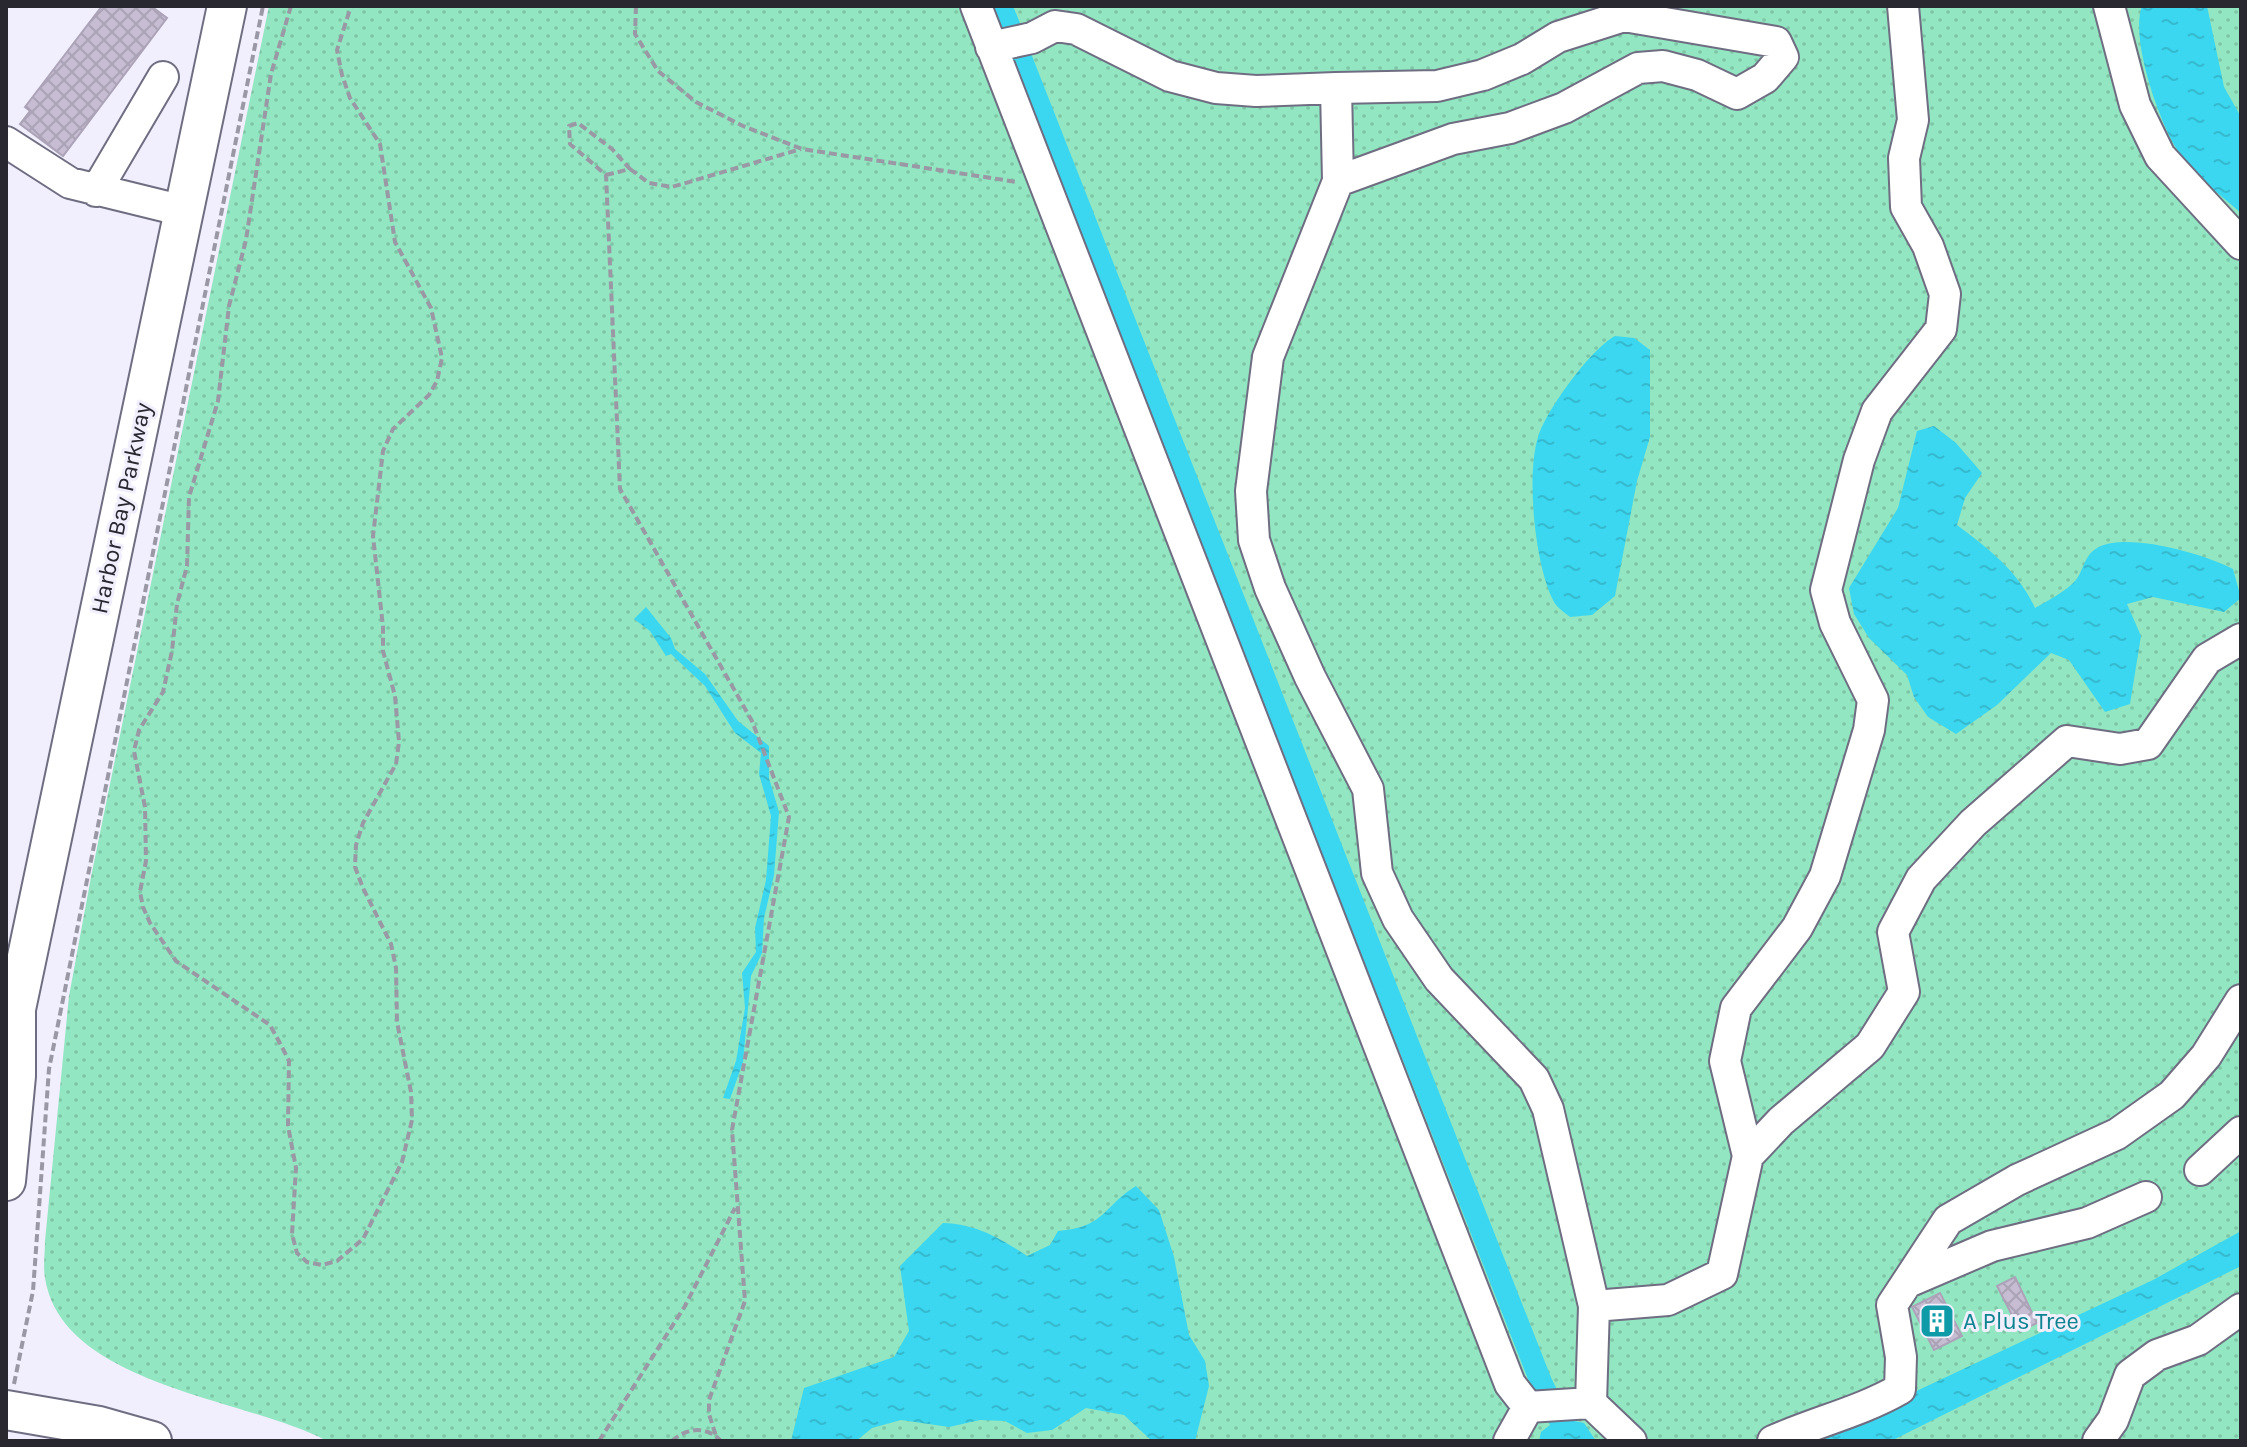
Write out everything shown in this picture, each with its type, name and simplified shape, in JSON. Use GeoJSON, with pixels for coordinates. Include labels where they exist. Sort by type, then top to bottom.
{"type":"FeatureCollection","features":[{"type":"Feature","properties":{"kind":"main road","name":"Harbor Bay Parkway"},"geometry":{"type":"LineString","coordinates":[[6,1181],[13,1130],[11,1023],[227,6]]}},
{"type":"Feature","properties":{"kind":"main road"},"geometry":{"type":"LineString","coordinates":[[6,1410],[99,1426],[152,1441]]}},
{"type":"Feature","properties":{"kind":"lane"},"geometry":{"type":"LineString","coordinates":[[976,6],[1043,186],[1510,1384],[1528,1407]]}},
{"type":"Feature","properties":{"kind":"lane"},"geometry":{"type":"LineString","coordinates":[[1594,1306],[1668,1300],[1722,1274],[1748,1156],[1725,1061],[1736,1008],[1797,928],[1825,876],[1869,730],[1873,700],[1835,623],[1826,590],[1859,460],[1877,411],[1941,329],[1945,294],[1928,246],[1906,207],[1904,158],[1913,120],[1903,6]]}},
{"type":"Feature","properties":{"kind":"lane"},"geometry":{"type":"LineString","coordinates":[[2109,6],[2135,105],[2160,156],[2241,244]]}},
{"type":"Feature","properties":{"kind":"lane"},"geometry":{"type":"LineString","coordinates":[[991,47],[1032,38],[1055,26],[1076,29],[1170,76],[1216,88],[1256,91],[1437,86],[1483,75],[1522,59],[1558,37],[1624,16],[1776,42],[1783,57],[1765,78],[1737,94],[1697,75],[1663,66],[1638,68],[1564,108],[1510,128],[1453,139],[1338,181]]}},
{"type":"Feature","properties":{"kind":"lane"},"geometry":{"type":"LineString","coordinates":[[96,191],[163,77]]}},
{"type":"Feature","properties":{"kind":"lane"},"geometry":{"type":"LineString","coordinates":[[1336,88],[1338,181],[1268,357],[1251,491],[1254,540],[1270,588],[1310,677],[1368,789],[1377,873],[1398,919],[1439,979],[1534,1079],[1548,1109],[1594,1306],[1591,1403]]}},
{"type":"Feature","properties":{"kind":"lane"},"geometry":{"type":"LineString","coordinates":[[6,142],[70,183],[184,211]]}},
{"type":"Feature","properties":{"kind":"lane"},"geometry":{"type":"LineString","coordinates":[[1748,1156],[1781,1121],[1870,1046],[1904,992],[1893,932],[1921,879],[1973,823],[2067,741],[2120,749],[2148,744],[2207,659],[2241,639]]}},
{"type":"Feature","properties":{"kind":"lane"},"geometry":{"type":"LineString","coordinates":[[1773,1441],[1807,1426],[1872,1405],[1900,1389],[1901,1357],[1892,1305],[1948,1220],[2017,1180],[2117,1134],[2172,1095],[2206,1056],[2241,1000]]}},
{"type":"Feature","properties":{"kind":"lane"},"geometry":{"type":"LineString","coordinates":[[2200,1170],[2241,1132]]}},
{"type":"Feature","properties":{"kind":"lane"},"geometry":{"type":"LineString","coordinates":[[1908,1282],[1992,1246],[2087,1223],[2146,1197]]}},
{"type":"Feature","properties":{"kind":"lane"},"geometry":{"type":"LineString","coordinates":[[2098,1441],[2113,1420],[2130,1375],[2157,1355],[2198,1340],[2241,1309]]}},
{"type":"Feature","properties":{"kind":"lane"},"geometry":{"type":"LineString","coordinates":[[1528,1407],[1591,1403],[1631,1441]]}},
{"type":"Feature","properties":{"kind":"lane"},"geometry":{"type":"LineString","coordinates":[[1509,1441],[1528,1407]]}},
{"type":"Feature","properties":{"kind":"path"},"geometry":{"type":"LineString","coordinates":[[18,1370],[33,1291],[49,1069],[263,6]]}},
{"type":"Feature","properties":{"kind":"path"},"geometry":{"type":"LineString","coordinates":[[291,6],[271,74],[246,240],[229,306],[218,401],[189,497],[187,566],[177,604],[172,651],[163,692],[139,730],[134,751],[145,807],[146,861],[140,892],[143,907],[156,934],[176,961],[270,1025],[289,1061],[288,1126],[296,1168],[292,1234],[297,1253],[307,1262],[322,1265],[337,1261],[363,1239],[402,1162],[412,1120],[411,1092],[397,1022],[396,968],[391,944],[355,867],[356,845],[363,823],[396,764],[399,742],[399,718],[383,651],[373,536],[383,451],[393,429],[429,395],[437,381],[442,358],[431,308],[395,242],[380,144],[350,98],[342,75],[337,50],[351,6]]}},
{"type":"Feature","properties":{"kind":"path"},"geometry":{"type":"LineString","coordinates":[[636,6],[635,34],[658,71],[703,107],[802,149],[1043,186]]}},
{"type":"Feature","properties":{"kind":"path"},"geometry":{"type":"LineString","coordinates":[[718,1438],[709,1400],[745,1301],[732,1130],[789,817],[752,721],[620,489],[606,175],[570,144],[569,126],[578,123],[649,183],[672,187],[802,149]]}},
{"type":"Feature","properties":{"kind":"path"},"geometry":{"type":"LineString","coordinates":[[606,175],[630,169]]}},
{"type":"Feature","properties":{"kind":"path"},"geometry":{"type":"LineString","coordinates":[[599,1441],[685,1306],[737,1205]]}},
{"type":"Feature","properties":{"kind":"path"},"geometry":{"type":"LineString","coordinates":[[672,1441],[685,1431],[705,1431],[718,1438]]}},
{"type":"Feature","properties":{"kind":"green space"},"geometry":{"type":"Polygon","coordinates":[[[269,6],[2241,6],[2241,1441],[327,1441],[293,1426],[162,1384],[121,1366],[85,1343],[59,1314],[44,1269],[69,996],[269,6]]]}},
{"type":"Feature","properties":{"kind":"water"},"geometry":{"type":"Polygon","coordinates":[[[2142,6],[2207,6],[2224,87],[2241,117],[2241,213],[2190,166],[2169,135],[2154,98],[2143,57],[2139,20],[2142,6]]]}},
{"type":"Feature","properties":{"kind":"water"},"geometry":{"type":"Polygon","coordinates":[[[1615,336],[1634,338],[1650,350],[1650,437],[1637,481],[1615,596],[1592,615],[1570,617],[1554,603],[1541,565],[1534,520],[1534,454],[1543,425],[1560,396],[1582,366],[1615,336]]]}},
{"type":"Feature","properties":{"kind":"water"},"geometry":{"type":"Polygon","coordinates":[[[1934,426],[1956,443],[1982,473],[1965,498],[1957,525],[2011,572],[2035,608],[2072,584],[2095,549],[2130,542],[2168,547],[2233,569],[2241,598],[2224,612],[2153,597],[2127,604],[2141,636],[2130,704],[2105,712],[2069,660],[2051,653],[1997,705],[1956,734],[1928,717],[1914,697],[1907,675],[1869,638],[1854,614],[1849,588],[1898,508],[1917,431],[1934,426]]]}},
{"type":"Feature","properties":{"kind":"water"},"geometry":{"type":"Polygon","coordinates":[[[646,607],[671,638],[675,649],[705,674],[738,721],[769,746],[769,778],[779,812],[774,875],[764,918],[762,953],[751,976],[743,1062],[730,1099],[723,1098],[736,1061],[745,1008],[742,973],[756,952],[755,928],[766,880],[771,816],[759,774],[761,753],[735,733],[705,686],[671,654],[666,656],[650,631],[634,619],[646,607]]]}},
{"type":"Feature","properties":{"kind":"water"},"geometry":{"type":"Polygon","coordinates":[[[1136,1186],[1159,1210],[1174,1257],[1189,1335],[1205,1361],[1209,1386],[1195,1441],[1152,1441],[1124,1415],[1086,1408],[1052,1430],[1027,1433],[1005,1421],[980,1420],[949,1427],[901,1420],[872,1428],[856,1441],[791,1441],[804,1388],[894,1357],[909,1331],[900,1266],[943,1223],[987,1233],[1027,1256],[1050,1245],[1058,1231],[1095,1221],[1136,1186]]]}},
{"type":"Feature","properties":{"kind":"water"},"geometry":{"type":"Polygon","coordinates":[[[2241,1231],[2241,1266],[1891,1441],[1810,1441],[2153,1280],[2241,1231]]]}},
{"type":"Feature","properties":{"kind":"water"},"geometry":{"type":"Polygon","coordinates":[[[1559,1418],[1584,1423],[1596,1441],[1539,1441],[1541,1432],[1559,1418]]]}},
{"type":"Feature","properties":{"kind":"building"},"geometry":{"type":"Polygon","coordinates":[[[102,6],[151,6],[167,18],[63,156],[20,124],[30,111],[25,107],[102,6]]]}},
{"type":"Feature","properties":{"kind":"building"},"geometry":{"type":"Polygon","coordinates":[[[2015,1277],[2037,1323],[2020,1331],[1997,1286],[2015,1277]]]}},
{"type":"Feature","properties":{"kind":"building","name":"A Plus Tree"},"geometry":{"type":"Polygon","coordinates":[[[1940,1293],[1962,1336],[1934,1350],[1912,1307],[1940,1293]]]}},
{"type":"Feature","properties":{"kind":"waterway"},"geometry":{"type":"LineString","coordinates":[[1001,6],[1009,25]]}},
{"type":"Feature","properties":{"kind":"waterway"},"geometry":{"type":"LineString","coordinates":[[1021,58],[1541,1382],[1558,1417]]}},
{"type":"Feature","properties":{"kind":"place","name":"A Plus Tree"},"geometry":{"type":"Point","coordinates":[1937,1321]}}]}
